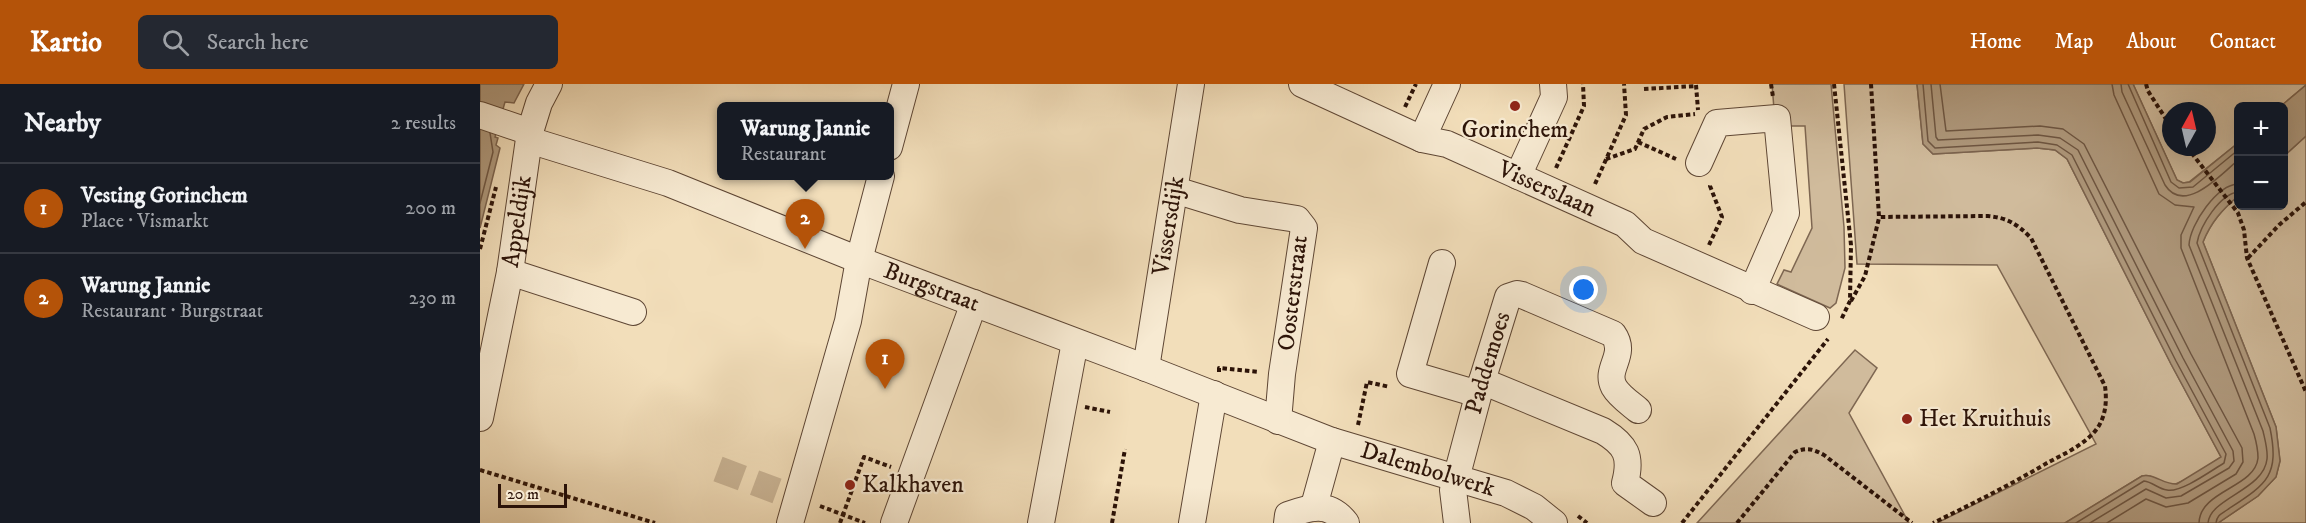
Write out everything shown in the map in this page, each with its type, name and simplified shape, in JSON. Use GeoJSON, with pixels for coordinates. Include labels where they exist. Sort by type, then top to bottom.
{"type":"FeatureCollection","features":[{"type":"Feature","properties":{"kind":"street","name":"Appeldijk"},"geometry":{"type":"LineString","coordinates":[[480,418],[510,272],[530,136],[539,103],[549,84]]}},
{"type":"Feature","properties":{"kind":"street"},"geometry":{"type":"LineString","coordinates":[[894,128],[906,84]]}},
{"type":"Feature","properties":{"kind":"street","name":"Vissersdijk"},"geometry":{"type":"LineString","coordinates":[[1146,368],[1191,84]]}},
{"type":"Feature","properties":{"kind":"street"},"geometry":{"type":"LineString","coordinates":[[1422,139],[1447,84]]}},
{"type":"Feature","properties":{"kind":"street"},"geometry":{"type":"LineString","coordinates":[[1518,176],[1554,98],[1553,84]]}},
{"type":"Feature","properties":{"kind":"street","name":"Visserslaan"},"geometry":{"type":"LineString","coordinates":[[1313,86],[1422,139],[1448,144],[1625,224],[1643,241],[1828,327]]}},
{"type":"Feature","properties":{"kind":"street"},"geometry":{"type":"LineString","coordinates":[[1699,163],[1717,123],[1777,118],[1786,213],[1752,291]]}},
{"type":"Feature","properties":{"kind":"street","name":"Burgstraat"},"geometry":{"type":"LineString","coordinates":[[491,119],[530,136],[668,183],[859,260],[1332,441]]}},
{"type":"Feature","properties":{"kind":"street"},"geometry":{"type":"LineString","coordinates":[[790,523],[787,494],[815,432],[848,321],[859,260],[880,180]]}},
{"type":"Feature","properties":{"kind":"street","name":"Oosterstraat"},"geometry":{"type":"LineString","coordinates":[[1175,190],[1240,210],[1297,219],[1304,228],[1282,374],[1278,421]]}},
{"type":"Feature","properties":{"kind":"street"},"geometry":{"type":"LineString","coordinates":[[1442,263],[1410,374],[1480,387],[1603,431],[1617,440],[1624,448],[1629,466],[1626,483],[1653,503]]}},
{"type":"Feature","properties":{"kind":"street"},"geometry":{"type":"LineString","coordinates":[[510,272],[633,312]]}},
{"type":"Feature","properties":{"kind":"street","name":"Paddemoes"},"geometry":{"type":"LineString","coordinates":[[1457,523],[1453,490],[1480,387],[1508,297],[1517,294],[1613,334],[1619,347],[1611,376],[1613,386],[1638,410]]}},
{"type":"Feature","properties":{"kind":"street"},"geometry":{"type":"LineString","coordinates":[[894,523],[974,303]]}},
{"type":"Feature","properties":{"kind":"street"},"geometry":{"type":"LineString","coordinates":[[1041,523],[1075,342]]}},
{"type":"Feature","properties":{"kind":"street"},"geometry":{"type":"LineString","coordinates":[[1192,523],[1206,391]]}},
{"type":"Feature","properties":{"kind":"street"},"geometry":{"type":"LineString","coordinates":[[1314,506],[1332,441]]}},
{"type":"Feature","properties":{"kind":"street","name":"Dalembolwerk"},"geometry":{"type":"LineString","coordinates":[[1332,441],[1484,485],[1520,499],[1554,523]]}},
{"type":"Feature","properties":{"kind":"street"},"geometry":{"type":"LineString","coordinates":[[1287,523],[1288,515],[1314,506],[1336,514],[1346,523]]}},
{"type":"Feature","properties":{"kind":"path"},"geometry":{"type":"LineString","coordinates":[[1404,111],[1416,84]]}},
{"type":"Feature","properties":{"kind":"path"},"geometry":{"type":"LineString","coordinates":[[1553,173],[1584,106],[1583,84]]}},
{"type":"Feature","properties":{"kind":"path"},"geometry":{"type":"LineString","coordinates":[[1593,187],[1626,115],[1624,84]]}},
{"type":"Feature","properties":{"kind":"path"},"geometry":{"type":"LineString","coordinates":[[1834,84],[1851,244],[1850,301]]}},
{"type":"Feature","properties":{"kind":"path"},"geometry":{"type":"LineString","coordinates":[[1682,523],[1828,327],[1850,301],[1865,276],[1879,218],[1871,84]]}},
{"type":"Feature","properties":{"kind":"path"},"geometry":{"type":"LineString","coordinates":[[2146,84],[2148,92],[2162,113]]}},
{"type":"Feature","properties":{"kind":"path"},"geometry":{"type":"LineString","coordinates":[[1606,160],[1635,149],[1644,129],[1667,117],[1698,114],[1696,85],[1644,89]]}},
{"type":"Feature","properties":{"kind":"path"},"geometry":{"type":"LineString","coordinates":[[2194,156],[2234,206],[2244,230],[2247,258],[2306,392]]}},
{"type":"Feature","properties":{"kind":"path"},"geometry":{"type":"LineString","coordinates":[[480,249],[497,183]]}},
{"type":"Feature","properties":{"kind":"path"},"geometry":{"type":"LineString","coordinates":[[2247,258],[2279,225],[2306,202]]}},
{"type":"Feature","properties":{"kind":"path"},"geometry":{"type":"LineString","coordinates":[[1879,218],[1988,216],[2006,218],[2020,226],[2031,238],[2105,386],[2107,401],[2102,421],[2096,431],[2074,448],[2011,484],[1933,523]]}},
{"type":"Feature","properties":{"kind":"path"},"geometry":{"type":"LineString","coordinates":[[1206,391],[1205,373],[1218,376],[1220,368],[1282,374]]}},
{"type":"Feature","properties":{"kind":"path"},"geometry":{"type":"LineString","coordinates":[[1357,431],[1367,382],[1391,387],[1410,374]]}},
{"type":"Feature","properties":{"kind":"path"},"geometry":{"type":"LineString","coordinates":[[1112,523],[1125,449]]}},
{"type":"Feature","properties":{"kind":"path"},"geometry":{"type":"LineString","coordinates":[[1737,523],[1795,452],[1814,449],[1912,523]]}},
{"type":"Feature","properties":{"kind":"path"},"geometry":{"type":"LineString","coordinates":[[840,523],[864,457],[911,474]]}},
{"type":"Feature","properties":{"kind":"path"},"geometry":{"type":"LineString","coordinates":[[480,470],[655,523]]}},
{"type":"Feature","properties":{"kind":"path"},"geometry":{"type":"LineString","coordinates":[[787,494],[865,523]]}},
{"type":"Feature","properties":{"kind":"shaded area"},"geometry":{"type":"Polygon","coordinates":[[[1772,84],[1831,84],[1844,227],[1845,268],[1836,303],[1830,308],[1777,284],[1784,270],[1791,272],[1812,228],[1805,126],[1788,126],[1774,109],[1772,84]]]}},
{"type":"Feature","properties":{"kind":"shaded area"},"geometry":{"type":"Polygon","coordinates":[[[1844,84],[1917,84],[1923,144],[1933,154],[2037,148],[2055,150],[2067,159],[2221,457],[2174,484],[2165,484],[2149,476],[2142,476],[2065,523],[1937,523],[2096,444],[1997,265],[1857,264],[1844,84]]]}},
{"type":"Feature","properties":{"kind":"shaded area"},"geometry":{"type":"Polygon","coordinates":[[[2133,84],[2306,84],[2286,102],[2234,102],[2234,146],[2189,182],[2183,183],[2177,180],[2166,156],[2216,156],[2216,102],[2162,102],[2162,147],[2133,84]]]}},
{"type":"Feature","properties":{"kind":"shaded area"},"geometry":{"type":"Polygon","coordinates":[[[2306,136],[2306,523],[2218,523],[2258,496],[2276,477],[2280,461],[2276,427],[2203,242],[2218,217],[2234,200],[2234,210],[2288,210],[2288,152],[2306,136]]]}},
{"type":"Feature","properties":{"kind":"shaded area"},"geometry":{"type":"Polygon","coordinates":[[[1855,350],[1877,368],[1849,413],[1909,523],[1697,523],[1855,350]]]}},
{"type":"Feature","properties":{"kind":"water"},"geometry":{"type":"Polygon","coordinates":[[[480,84],[524,84],[514,103],[505,102],[495,137],[498,138],[496,145],[500,148],[480,228],[480,84]]]}},
{"type":"Feature","properties":{"kind":"water"},"geometry":{"type":"Polygon","coordinates":[[[1917,84],[2133,84],[2162,147],[2162,156],[2166,156],[2177,180],[2183,183],[2190,182],[2234,146],[2234,200],[2218,217],[2203,242],[2276,427],[2280,461],[2276,477],[2258,496],[2218,523],[2065,523],[2142,476],[2151,476],[2177,484],[2221,457],[2067,159],[2055,150],[2037,148],[1933,154],[1923,144],[1917,84]]]}},
{"type":"Feature","properties":{"kind":"water"},"geometry":{"type":"Polygon","coordinates":[[[2306,85],[2306,136],[2288,152],[2288,102],[2286,102],[2306,85]]]}},
{"type":"Feature","properties":{"kind":"tunnel"},"geometry":{"type":"LineString","coordinates":[[718,469],[777,491]]}},
{"type":"Feature","properties":{"kind":"place","name":"Gorinchem"},"geometry":{"type":"Point","coordinates":[1515,106]}},
{"type":"Feature","properties":{"kind":"place","name":"Warung Jannie"},"geometry":{"type":"Point","coordinates":[805,249]}},
{"type":"Feature","properties":{"kind":"place","name":"Vesting Gorinchem"},"geometry":{"type":"Point","coordinates":[885,389]}},
{"type":"Feature","properties":{"kind":"place","name":"Het Kruithuis"},"geometry":{"type":"Point","coordinates":[1907,419]}},
{"type":"Feature","properties":{"kind":"place","name":"Kalkhaven"},"geometry":{"type":"Point","coordinates":[850,485]}}]}
